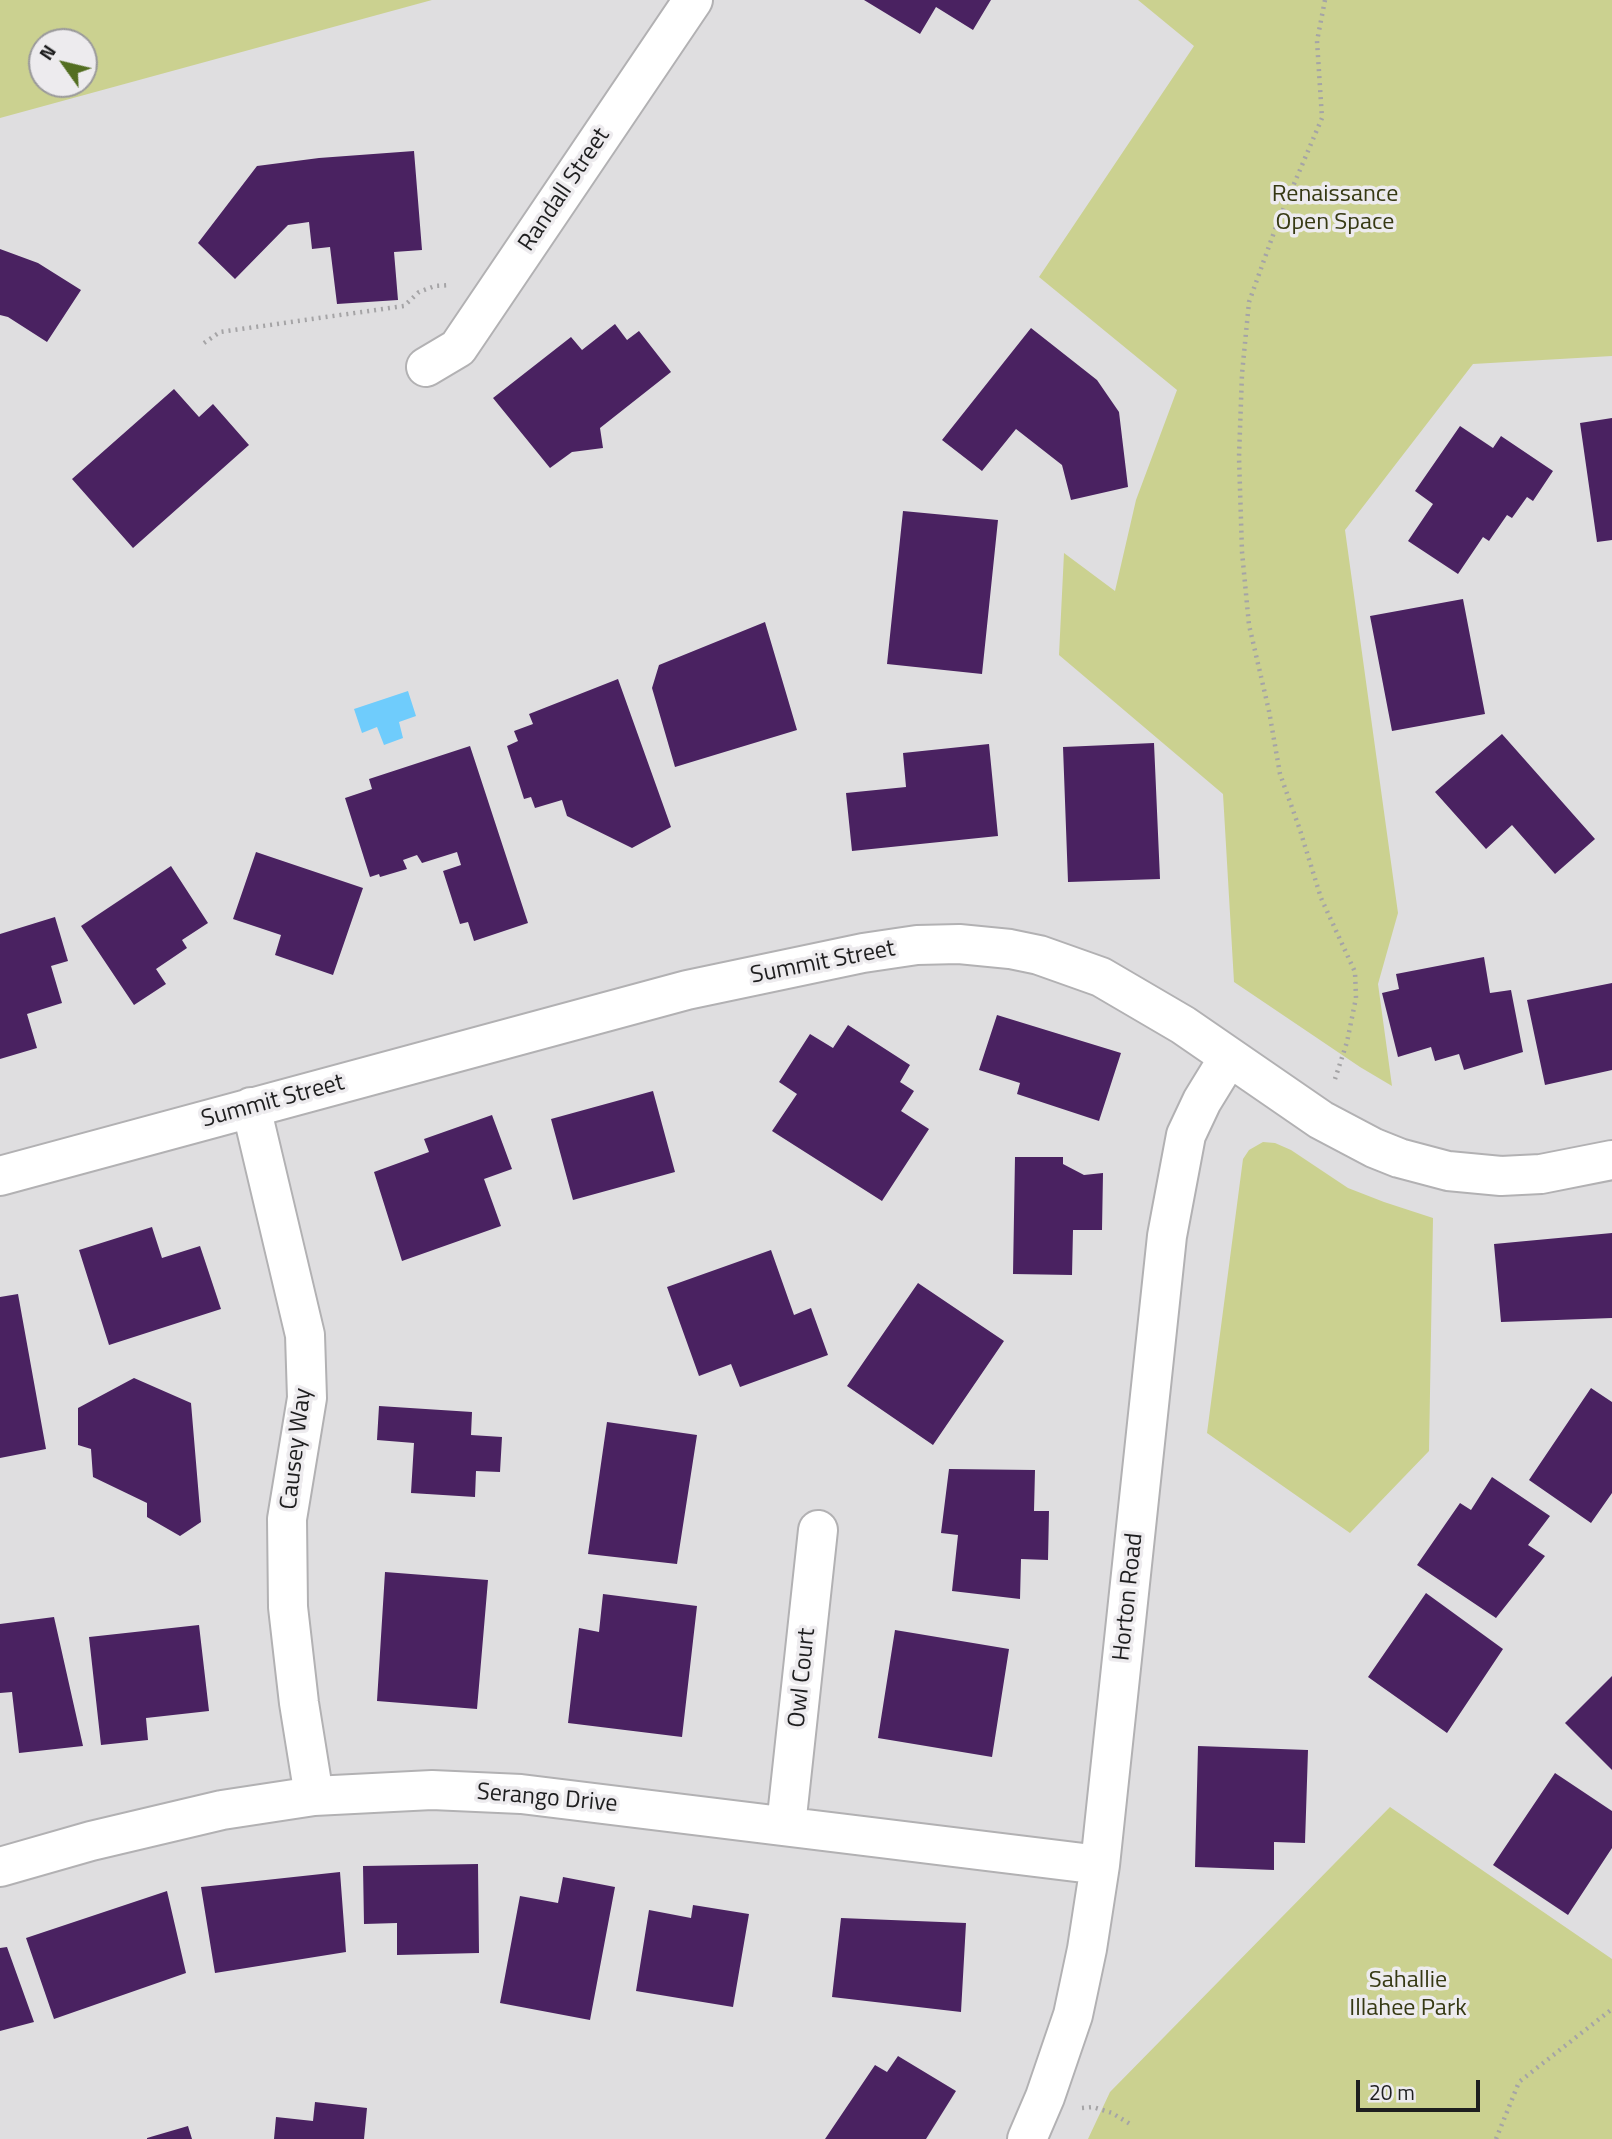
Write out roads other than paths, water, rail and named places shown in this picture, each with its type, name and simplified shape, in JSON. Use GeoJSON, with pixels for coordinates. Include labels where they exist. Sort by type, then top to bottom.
{"type":"FeatureCollection","features":[{"type":"Feature","properties":{"kind":"street","name":"Randall Street"},"geometry":{"type":"LineString","coordinates":[[426,367],[458,348],[693,0]]}},
{"type":"Feature","properties":{"kind":"street","name":"Summit Street"},"geometry":{"type":"LineString","coordinates":[[0,1176],[687,990],[851,956],[917,945],[959,944],[1039,955],[1101,977],[1183,1025],[1321,1120],[1365,1144],[1399,1158],[1469,1174],[1501,1176],[1541,1174],[1612,1160]]}},
{"type":"Feature","properties":{"kind":"street","name":"Horton Road"},"geometry":{"type":"LineString","coordinates":[[1027,2139],[1045,2097],[1073,2015],[1087,1949],[1100,1865],[1167,1236],[1186,1135],[1228,1056]]}},
{"type":"Feature","properties":{"kind":"street","name":"Causey Way"},"geometry":{"type":"LineString","coordinates":[[251,1107],[305,1335],[307,1398],[287,1519],[288,1607],[299,1703],[314,1796]]}},
{"type":"Feature","properties":{"kind":"street","name":"Owl Court"},"geometry":{"type":"LineString","coordinates":[[786,1826],[818,1531]]}},
{"type":"Feature","properties":{"kind":"street","name":"Serango Drive"},"geometry":{"type":"LineString","coordinates":[[0,1867],[91,1841],[200,1815],[314,1796],[432,1790],[521,1794],[1100,1865]]}},
{"type":"Feature","properties":{"kind":"water"},"geometry":{"type":"Polygon","coordinates":[[[408,691],[416,716],[399,722],[403,738],[384,745],[377,727],[362,733],[354,709],[408,691]]]}},
{"type":"Feature","properties":{"kind":"park label","name":"Renaissance Open Space"},"geometry":{"type":"Point","coordinates":[1335,209]}},
{"type":"Feature","properties":{"kind":"park label","name":"Sahallie Illahee Park"},"geometry":{"type":"Point","coordinates":[1408,1995]}}]}
